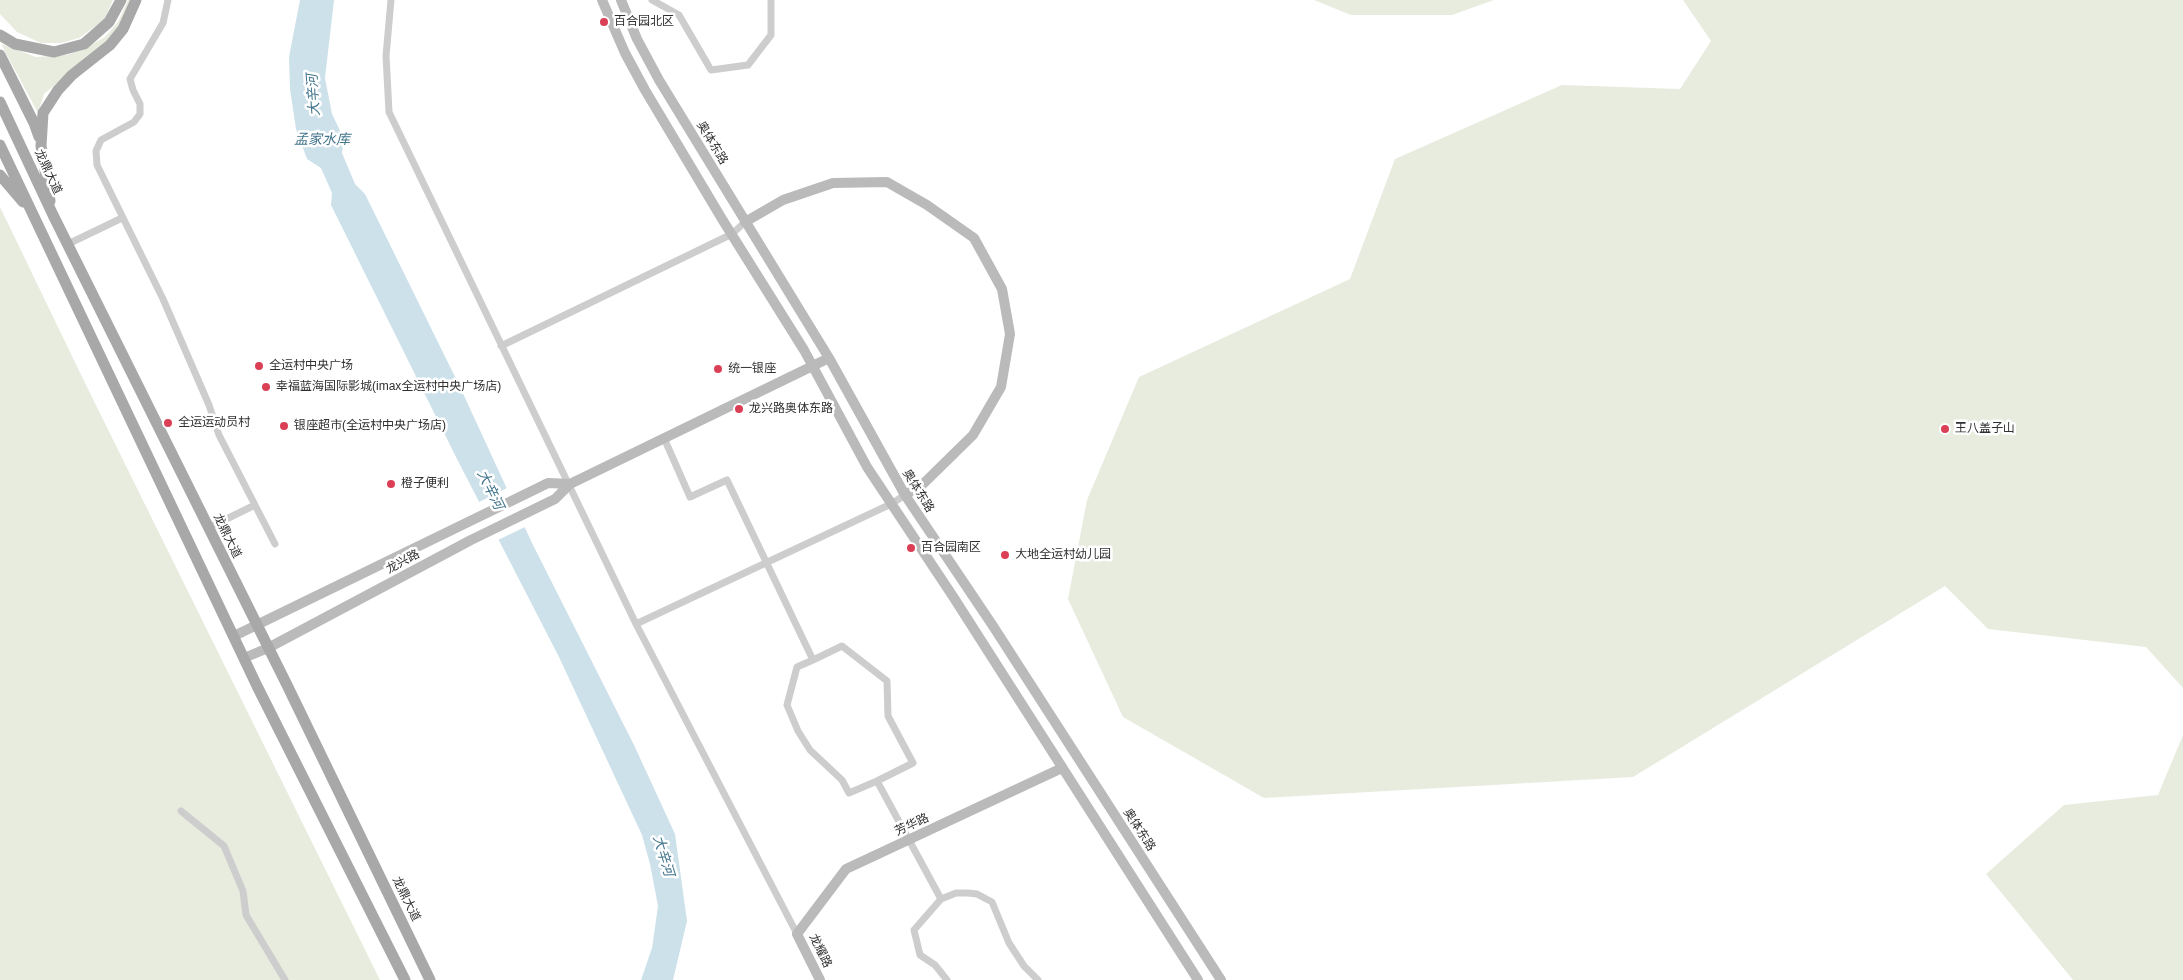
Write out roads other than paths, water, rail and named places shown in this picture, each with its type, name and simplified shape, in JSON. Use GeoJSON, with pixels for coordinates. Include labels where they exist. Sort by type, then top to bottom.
{"type":"FeatureCollection","features":[{"type":"Feature","properties":{"kind":"main road"},"geometry":{"type":"LineString","coordinates":[[0,34],[15,44],[54,52],[84,44],[110,22],[121,0]]}},
{"type":"Feature","properties":{"kind":"main road"},"geometry":{"type":"LineString","coordinates":[[42,146],[43,113],[58,90],[72,75],[110,46],[123,28],[136,0]]}},
{"type":"Feature","properties":{"kind":"main road"},"geometry":{"type":"LineString","coordinates":[[602,0],[625,53],[645,90],[804,350],[867,467],[1198,980]]}},
{"type":"Feature","properties":{"kind":"main road","name":"奥体东路"},"geometry":{"type":"LineString","coordinates":[[621,0],[637,39],[659,80],[829,358],[905,495],[999,634],[1221,980]]}},
{"type":"Feature","properties":{"kind":"main road"},"geometry":{"type":"LineString","coordinates":[[0,55],[34,123],[42,146],[53,215]]}},
{"type":"Feature","properties":{"kind":"main road","name":"龙鼎大道"},"geometry":{"type":"LineString","coordinates":[[0,102],[53,215],[430,980]]}},
{"type":"Feature","properties":{"kind":"main road"},"geometry":{"type":"LineString","coordinates":[[0,144],[244,658],[405,980]]}},
{"type":"Feature","properties":{"kind":"main road"},"geometry":{"type":"LineString","coordinates":[[0,175],[37,220]]}},
{"type":"Feature","properties":{"kind":"main road"},"geometry":{"type":"LineString","coordinates":[[745,222],[783,200],[833,183],[886,182],[927,205],[974,238],[1002,289],[1010,334],[1001,388],[973,435],[922,485],[905,495]]}},
{"type":"Feature","properties":{"kind":"main road","name":"龙兴路"},"geometry":{"type":"LineString","coordinates":[[244,658],[268,648],[471,540],[555,499],[570,484],[829,358]]}},
{"type":"Feature","properties":{"kind":"main road","name":"龙兴路"},"geometry":{"type":"LineString","coordinates":[[234,636],[548,483],[570,484]]}},
{"type":"Feature","properties":{"kind":"main road","name":"芳华路"},"geometry":{"type":"LineString","coordinates":[[797,934],[846,869],[1062,768]]}},
{"type":"Feature","properties":{"kind":"main road","name":"龙耀路"},"geometry":{"type":"LineString","coordinates":[[797,934],[820,980]]}},
{"type":"Feature","properties":{"kind":"street"},"geometry":{"type":"LineString","coordinates":[[168,0],[163,23],[130,78],[133,90],[140,104],[140,114],[134,122],[101,140],[96,151],[97,165],[163,299],[209,405],[219,435],[275,544]]}},
{"type":"Feature","properties":{"kind":"street"},"geometry":{"type":"LineString","coordinates":[[391,0],[386,56],[389,112],[636,624],[797,934]]}},
{"type":"Feature","properties":{"kind":"street"},"geometry":{"type":"LineString","coordinates":[[652,0],[679,14],[711,70],[748,65],[771,35],[771,0]]}},
{"type":"Feature","properties":{"kind":"street"},"geometry":{"type":"LineString","coordinates":[[68,244],[122,218]]}},
{"type":"Feature","properties":{"kind":"street"},"geometry":{"type":"LineString","coordinates":[[501,346],[732,234],[745,222]]}},
{"type":"Feature","properties":{"kind":"street"},"geometry":{"type":"LineString","coordinates":[[664,438],[690,496],[727,480],[813,660]]}},
{"type":"Feature","properties":{"kind":"street"},"geometry":{"type":"LineString","coordinates":[[636,624],[891,504],[905,495]]}},
{"type":"Feature","properties":{"kind":"street"},"geometry":{"type":"LineString","coordinates":[[208,528],[255,505]]}},
{"type":"Feature","properties":{"kind":"street"},"geometry":{"type":"LineString","coordinates":[[842,646],[887,681],[888,716],[913,763],[849,793],[842,780],[810,750],[798,731],[787,705],[797,667],[813,660],[842,646]]}},
{"type":"Feature","properties":{"kind":"street"},"geometry":{"type":"LineString","coordinates":[[877,781],[941,899]]}},
{"type":"Feature","properties":{"kind":"street"},"geometry":{"type":"LineString","coordinates":[[181,811],[224,846],[243,891],[246,915],[285,980]]}},
{"type":"Feature","properties":{"kind":"street"},"geometry":{"type":"LineString","coordinates":[[947,980],[934,965],[920,955],[914,930],[941,899],[956,893],[977,894],[992,902],[1009,943],[1024,966],[1038,980]]}},
{"type":"Feature","properties":{"kind":"water","name":"孟家水库"},"geometry":{"type":"Polygon","coordinates":[[[300,0],[334,0],[325,78],[332,114],[344,139],[342,153],[355,184],[365,194],[460,387],[532,543],[634,745],[675,834],[687,921],[673,980],[641,980],[652,948],[658,906],[642,835],[559,657],[457,459],[331,205],[332,193],[321,168],[307,159],[296,129],[290,89],[289,57],[300,0]]]}},
{"type":"Feature","properties":{"kind":"place","name":"百合园北区"},"geometry":{"type":"Point","coordinates":[604,22]}},
{"type":"Feature","properties":{"kind":"place","name":"全运村中央广场"},"geometry":{"type":"Point","coordinates":[259,366]}},
{"type":"Feature","properties":{"kind":"place","name":"统一银座"},"geometry":{"type":"Point","coordinates":[718,369]}},
{"type":"Feature","properties":{"kind":"place","name":"幸福蓝海国际影城(imax全运村中央广场店)"},"geometry":{"type":"Point","coordinates":[266,387]}},
{"type":"Feature","properties":{"kind":"place","name":"龙兴路奥体东路"},"geometry":{"type":"Point","coordinates":[739,409]}},
{"type":"Feature","properties":{"kind":"place","name":"全运运动员村"},"geometry":{"type":"Point","coordinates":[168,423]}},
{"type":"Feature","properties":{"kind":"place","name":"银座超市(全运村中央广场店)"},"geometry":{"type":"Point","coordinates":[284,426]}},
{"type":"Feature","properties":{"kind":"place","name":"王八盖子山"},"geometry":{"type":"Point","coordinates":[1945,429]}},
{"type":"Feature","properties":{"kind":"place","name":"橙子便利"},"geometry":{"type":"Point","coordinates":[391,484]}},
{"type":"Feature","properties":{"kind":"place","name":"百合园南区"},"geometry":{"type":"Point","coordinates":[911,548]}},
{"type":"Feature","properties":{"kind":"place","name":"大地全运村幼儿园"},"geometry":{"type":"Point","coordinates":[1005,555]}},
{"type":"Feature","properties":{"kind":"water label","name":"大辛河"},"geometry":{"type":"Point","coordinates":[314,95]}},
{"type":"Feature","properties":{"kind":"water label","name":"大辛河"},"geometry":{"type":"Point","coordinates":[490,490]}},
{"type":"Feature","properties":{"kind":"water label","name":"大辛河"},"geometry":{"type":"Point","coordinates":[663,856]}}]}
